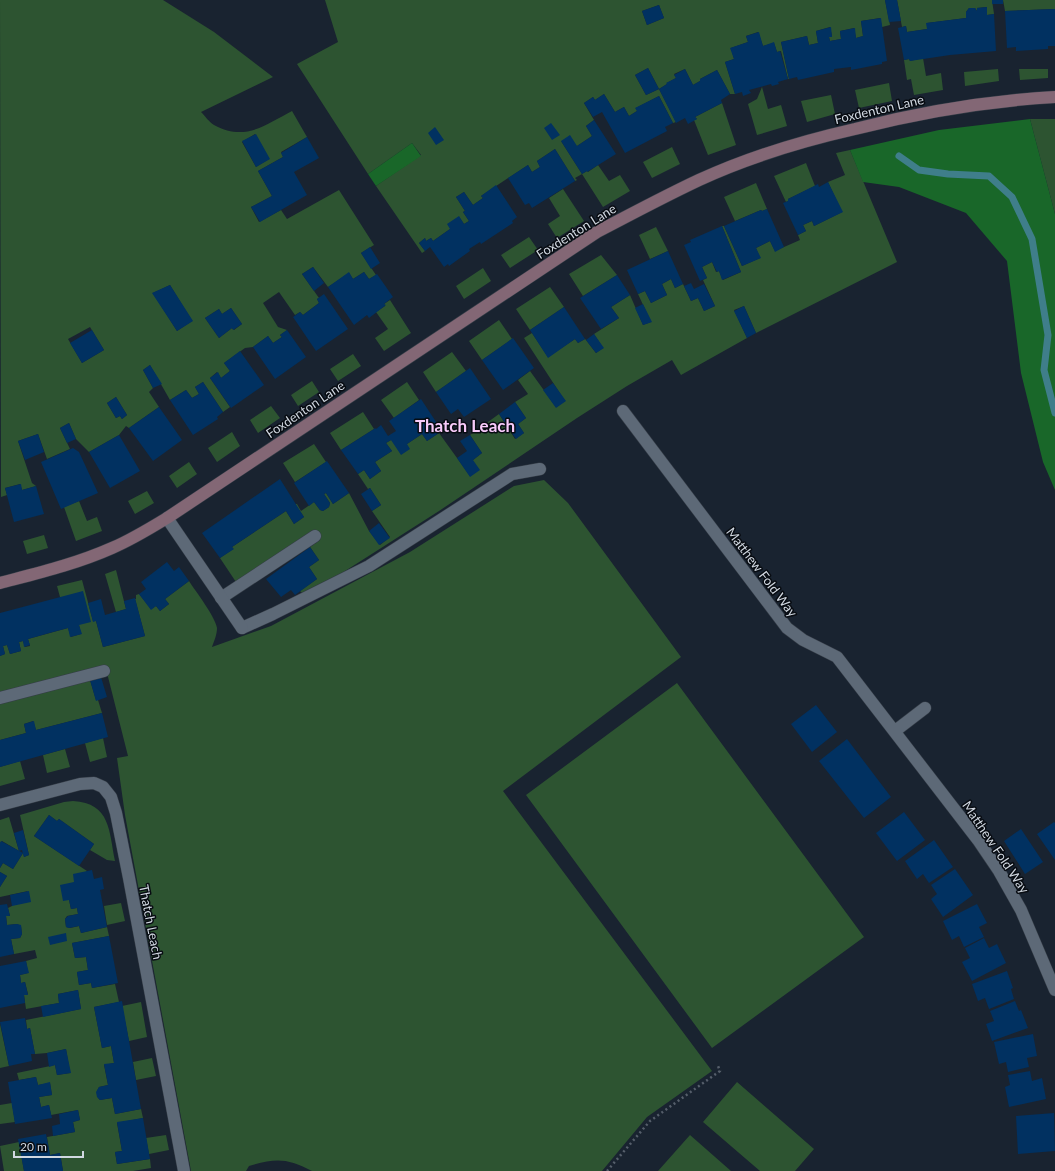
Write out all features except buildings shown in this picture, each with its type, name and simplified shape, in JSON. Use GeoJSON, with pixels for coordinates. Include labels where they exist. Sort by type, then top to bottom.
{"type":"FeatureCollection","features":[{"type":"Feature","properties":{"kind":"main road","name":"Foxdenton Lane"},"geometry":{"type":"LineString","coordinates":[[0,582],[65,566],[101,553],[124,543],[167,518],[597,232],[658,199],[730,167],[813,139],[892,120],[950,109],[1004,101],[1055,97]]}},
{"type":"Feature","properties":{"kind":"street","name":"Matthew Fold Way"},"geometry":{"type":"LineString","coordinates":[[623,411],[787,628],[803,640],[837,657],[978,840],[999,871],[1021,910],[1055,990]]}},
{"type":"Feature","properties":{"kind":"street"},"geometry":{"type":"LineString","coordinates":[[167,518],[242,628],[368,566],[512,474],[540,469]]}},
{"type":"Feature","properties":{"kind":"street"},"geometry":{"type":"LineString","coordinates":[[221,598],[315,536]]}},
{"type":"Feature","properties":{"kind":"street"},"geometry":{"type":"LineString","coordinates":[[0,698],[104,671]]}},
{"type":"Feature","properties":{"kind":"street"},"geometry":{"type":"LineString","coordinates":[[895,731],[925,708]]}},
{"type":"Feature","properties":{"kind":"street","name":"Thatch Leach"},"geometry":{"type":"LineString","coordinates":[[0,806],[80,784],[94,783],[103,787],[111,797],[122,842],[184,1171]]}},
{"type":"Feature","properties":{"kind":"path"},"geometry":{"type":"LineString","coordinates":[[607,1171],[650,1121],[720,1070],[718,1066]]}},
{"type":"Feature","properties":{"kind":"green space"},"geometry":{"type":"Polygon","coordinates":[[[0,0],[163,0],[214,32],[273,77],[201,112],[210,122],[225,130],[245,132],[264,126],[292,111],[307,137],[281,152],[283,157],[258,171],[272,196],[251,207],[259,222],[281,210],[287,219],[339,190],[374,245],[361,253],[376,275],[369,279],[364,272],[353,279],[349,273],[328,287],[313,267],[302,274],[319,298],[317,299],[319,303],[303,315],[300,312],[295,315],[279,292],[263,303],[278,327],[287,330],[280,335],[282,337],[273,343],[268,336],[253,347],[245,348],[224,363],[230,371],[221,378],[217,372],[210,378],[230,407],[223,412],[203,382],[195,387],[199,394],[192,398],[186,390],[170,400],[150,365],[143,370],[153,388],[149,392],[159,407],[129,428],[126,426],[119,435],[89,452],[76,439],[69,423],[60,428],[70,449],[47,459],[38,434],[18,441],[32,483],[36,486],[22,490],[20,484],[5,488],[7,495],[1,497],[0,0]],[[255,134],[242,142],[256,167],[269,159],[255,134]],[[170,285],[153,293],[177,331],[192,321],[170,285]],[[231,308],[222,314],[219,309],[205,318],[219,338],[232,328],[234,330],[242,324],[231,308]],[[90,327],[68,339],[82,363],[104,350],[90,327]],[[116,397],[107,403],[116,418],[120,416],[122,419],[127,415],[116,397]]]}},
{"type":"Feature","properties":{"kind":"green space"},"geometry":{"type":"Polygon","coordinates":[[[325,0],[885,0],[890,25],[882,27],[880,18],[861,21],[863,36],[856,38],[854,28],[840,31],[841,39],[830,41],[829,37],[832,36],[830,27],[816,31],[818,43],[809,45],[807,36],[781,42],[789,79],[781,51],[777,52],[774,43],[763,46],[758,32],[746,36],[748,42],[731,48],[734,59],[725,62],[735,94],[730,94],[717,70],[700,79],[700,81],[693,85],[685,69],[674,74],[676,78],[659,89],[676,122],[673,123],[659,96],[636,108],[637,111],[629,116],[624,107],[615,112],[604,94],[595,100],[593,97],[584,103],[594,120],[586,126],[592,136],[577,146],[561,141],[582,174],[575,178],[577,180],[575,181],[555,149],[537,161],[540,167],[532,172],[528,165],[481,196],[483,198],[473,205],[464,192],[456,197],[465,211],[463,212],[469,221],[464,224],[459,217],[450,229],[433,241],[431,238],[426,241],[425,238],[419,243],[425,251],[422,253],[376,186],[421,155],[412,143],[368,174],[297,64],[338,42],[325,0]],[[659,5],[642,11],[647,25],[664,18],[659,5]],[[648,68],[635,75],[646,95],[659,89],[648,68]]]}},
{"type":"Feature","properties":{"kind":"green space"},"geometry":{"type":"Polygon","coordinates":[[[897,0],[992,0],[994,14],[987,15],[987,7],[977,8],[977,11],[975,8],[969,8],[966,12],[966,18],[927,23],[927,29],[907,32],[906,26],[902,27],[897,0]]]}},
{"type":"Feature","properties":{"kind":"green space"},"geometry":{"type":"Polygon","coordinates":[[[1003,0],[1055,0],[1055,9],[1005,11],[1003,0]]]}},
{"type":"Feature","properties":{"kind":"green space"},"geometry":{"type":"Polygon","coordinates":[[[923,58],[926,76],[941,73],[943,90],[914,95],[911,79],[907,80],[904,60],[909,59],[910,61],[923,58]]]}},
{"type":"Feature","properties":{"kind":"green space"},"geometry":{"type":"Polygon","coordinates":[[[998,69],[999,81],[965,86],[964,72],[998,69]]]}},
{"type":"Feature","properties":{"kind":"green space"},"geometry":{"type":"Polygon","coordinates":[[[1019,69],[1048,69],[1048,78],[1020,80],[1019,69]]]}},
{"type":"Feature","properties":{"kind":"green space"},"geometry":{"type":"Polygon","coordinates":[[[889,83],[892,101],[859,108],[855,90],[889,83]]]}},
{"type":"Feature","properties":{"kind":"green space"},"geometry":{"type":"Polygon","coordinates":[[[762,87],[768,109],[781,105],[787,126],[757,135],[748,104],[757,99],[762,87]]]}},
{"type":"Feature","properties":{"kind":"green space"},"geometry":{"type":"Polygon","coordinates":[[[831,95],[835,114],[807,122],[801,101],[831,95]]]}},
{"type":"Feature","properties":{"kind":"green space"},"geometry":{"type":"Polygon","coordinates":[[[722,103],[736,145],[708,155],[694,120],[697,119],[695,117],[722,103]]]}},
{"type":"Feature","properties":{"kind":"green space"},"geometry":{"type":"Polygon","coordinates":[[[1030,119],[1055,119],[1055,214],[1030,119]]]}},
{"type":"Feature","properties":{"kind":"green space"},"geometry":{"type":"Polygon","coordinates":[[[1030,119],[1055,214],[1055,490],[1043,462],[1021,373],[1007,261],[966,213],[899,187],[863,182],[850,150],[939,130],[1030,119]]]}},
{"type":"Feature","properties":{"kind":"green space"},"geometry":{"type":"Polygon","coordinates":[[[412,143],[421,156],[376,186],[368,174],[412,143]]]}},
{"type":"Feature","properties":{"kind":"green space"},"geometry":{"type":"Polygon","coordinates":[[[672,147],[680,164],[652,178],[643,162],[672,147]]]}},
{"type":"Feature","properties":{"kind":"green space"},"geometry":{"type":"Polygon","coordinates":[[[850,150],[897,262],[756,333],[744,306],[734,310],[747,338],[681,375],[672,360],[627,386],[577,418],[439,511],[342,573],[302,593],[300,591],[317,579],[309,567],[319,560],[310,547],[320,540],[314,530],[236,582],[220,558],[233,549],[232,547],[286,511],[294,524],[304,517],[295,504],[297,504],[301,511],[314,502],[320,510],[323,511],[329,507],[330,503],[324,494],[326,493],[333,504],[349,493],[369,531],[380,545],[390,537],[372,511],[381,505],[370,488],[368,489],[358,474],[364,470],[370,479],[381,471],[375,462],[392,451],[386,443],[391,440],[407,444],[422,434],[427,441],[439,433],[470,476],[473,460],[482,453],[470,435],[499,414],[515,439],[524,433],[518,424],[526,418],[515,402],[528,394],[518,380],[530,371],[556,407],[565,401],[524,338],[532,333],[548,357],[575,339],[578,343],[585,339],[596,353],[603,348],[594,334],[619,318],[611,307],[630,295],[643,325],[651,322],[638,294],[645,291],[651,303],[667,295],[662,284],[671,279],[675,288],[683,284],[691,301],[698,298],[704,311],[715,306],[703,280],[707,278],[702,267],[712,262],[716,272],[719,271],[723,280],[741,272],[722,226],[724,226],[742,266],[760,258],[756,248],[770,241],[775,251],[800,240],[798,235],[806,231],[803,225],[812,221],[814,226],[842,212],[828,182],[845,175],[836,153],[850,150]]]}},
{"type":"Feature","properties":{"kind":"green space"},"geometry":{"type":"Polygon","coordinates":[[[806,163],[815,186],[788,199],[786,202],[774,176],[806,163]]]}},
{"type":"Feature","properties":{"kind":"green space"},"geometry":{"type":"Polygon","coordinates":[[[598,165],[609,181],[620,175],[630,191],[603,207],[582,174],[598,165]]]}},
{"type":"Feature","properties":{"kind":"green space"},"geometry":{"type":"Polygon","coordinates":[[[756,183],[767,209],[735,221],[724,197],[756,183]]]}},
{"type":"Feature","properties":{"kind":"green space"},"geometry":{"type":"Polygon","coordinates":[[[563,189],[584,221],[557,238],[548,224],[560,216],[549,198],[563,189]]]}},
{"type":"Feature","properties":{"kind":"green space"},"geometry":{"type":"Polygon","coordinates":[[[656,227],[668,251],[650,259],[639,235],[656,227]]]}},
{"type":"Feature","properties":{"kind":"green space"},"geometry":{"type":"Polygon","coordinates":[[[529,237],[538,250],[510,268],[501,255],[529,237]]]}},
{"type":"Feature","properties":{"kind":"green space"},"geometry":{"type":"Polygon","coordinates":[[[601,255],[617,275],[583,296],[569,274],[601,255]]]}},
{"type":"Feature","properties":{"kind":"green space"},"geometry":{"type":"Polygon","coordinates":[[[483,268],[491,281],[464,299],[456,286],[483,268]]]}},
{"type":"Feature","properties":{"kind":"green space"},"geometry":{"type":"Polygon","coordinates":[[[550,287],[564,307],[530,330],[516,309],[550,287]]]}},
{"type":"Feature","properties":{"kind":"green space"},"geometry":{"type":"Polygon","coordinates":[[[390,300],[411,333],[384,351],[375,338],[388,329],[376,312],[385,306],[384,304],[390,300]]]}},
{"type":"Feature","properties":{"kind":"green space"},"geometry":{"type":"Polygon","coordinates":[[[499,320],[512,339],[482,360],[469,341],[499,320]]]}},
{"type":"Feature","properties":{"kind":"green space"},"geometry":{"type":"Polygon","coordinates":[[[452,352],[466,371],[436,392],[423,372],[452,352]]]}},
{"type":"Feature","properties":{"kind":"green space"},"geometry":{"type":"Polygon","coordinates":[[[353,354],[361,366],[338,381],[330,369],[353,354]]]}},
{"type":"Feature","properties":{"kind":"green space"},"geometry":{"type":"Polygon","coordinates":[[[312,381],[319,392],[298,406],[291,395],[312,381]]]}},
{"type":"Feature","properties":{"kind":"green space"},"geometry":{"type":"Polygon","coordinates":[[[407,382],[419,400],[394,418],[381,400],[407,382]]]}},
{"type":"Feature","properties":{"kind":"green space"},"geometry":{"type":"Polygon","coordinates":[[[271,406],[280,418],[258,433],[250,420],[271,406]]]}},
{"type":"Feature","properties":{"kind":"green space"},"geometry":{"type":"Polygon","coordinates":[[[363,412],[374,429],[341,450],[330,433],[363,412]]]}},
{"type":"Feature","properties":{"kind":"green space"},"geometry":{"type":"Polygon","coordinates":[[[232,432],[240,446],[217,462],[208,448],[232,432]]]}},
{"type":"Feature","properties":{"kind":"green space"},"geometry":{"type":"Polygon","coordinates":[[[314,444],[326,462],[295,482],[283,463],[314,444]]]}},
{"type":"Feature","properties":{"kind":"green space"},"geometry":{"type":"Polygon","coordinates":[[[189,462],[197,474],[177,488],[169,476],[189,462]]]}},
{"type":"Feature","properties":{"kind":"green space"},"geometry":{"type":"Polygon","coordinates":[[[544,480],[568,503],[681,657],[503,791],[712,1071],[647,1117],[602,1171],[312,1171],[288,1162],[274,1161],[249,1166],[246,1171],[191,1171],[125,815],[117,758],[128,756],[105,665],[0,693],[0,656],[5,654],[3,646],[7,645],[10,654],[21,651],[19,642],[23,641],[25,647],[30,646],[28,639],[68,628],[71,637],[81,634],[79,625],[60,597],[57,586],[82,580],[93,621],[96,621],[103,647],[145,636],[135,599],[136,595],[139,594],[151,609],[156,606],[160,611],[169,604],[165,599],[189,581],[216,623],[217,631],[212,647],[271,626],[410,552],[514,486],[544,480]]]}},
{"type":"Feature","properties":{"kind":"green space"},"geometry":{"type":"Polygon","coordinates":[[[147,491],[154,503],[135,514],[128,501],[147,491]]]}},
{"type":"Feature","properties":{"kind":"green space"},"geometry":{"type":"Polygon","coordinates":[[[79,501],[87,521],[97,517],[102,531],[76,541],[64,507],[79,501]]]}},
{"type":"Feature","properties":{"kind":"green space"},"geometry":{"type":"Polygon","coordinates":[[[44,535],[48,548],[27,554],[23,541],[44,535]]]}},
{"type":"Feature","properties":{"kind":"green space"},"geometry":{"type":"Polygon","coordinates":[[[116,570],[126,609],[116,612],[105,574],[116,570]]]}},
{"type":"Feature","properties":{"kind":"green space"},"geometry":{"type":"Polygon","coordinates":[[[90,680],[102,713],[36,730],[33,721],[24,724],[26,733],[0,740],[0,704],[90,680]]]}},
{"type":"Feature","properties":{"kind":"green space"},"geometry":{"type":"Polygon","coordinates":[[[677,683],[864,937],[712,1048],[526,795],[677,683]]]}},
{"type":"Feature","properties":{"kind":"green space"},"geometry":{"type":"Polygon","coordinates":[[[103,738],[107,757],[90,762],[85,743],[103,738]]]}},
{"type":"Feature","properties":{"kind":"green space"},"geometry":{"type":"Polygon","coordinates":[[[65,749],[70,767],[47,773],[43,755],[65,749]]]}},
{"type":"Feature","properties":{"kind":"green space"},"geometry":{"type":"Polygon","coordinates":[[[20,761],[25,779],[0,786],[0,767],[20,761]]]}},
{"type":"Feature","properties":{"kind":"green space"},"geometry":{"type":"Polygon","coordinates":[[[73,801],[85,803],[95,807],[101,813],[109,830],[115,861],[107,860],[90,850],[94,844],[59,819],[57,821],[49,815],[34,836],[87,871],[74,882],[69,900],[71,909],[77,908],[78,914],[67,916],[65,919],[66,927],[70,928],[79,926],[81,933],[107,927],[109,936],[72,943],[75,958],[86,957],[88,970],[77,972],[79,985],[91,983],[92,988],[115,984],[119,1002],[94,1007],[102,1048],[111,1046],[114,1063],[104,1065],[108,1085],[99,1087],[97,1095],[100,1100],[112,1098],[115,1114],[141,1109],[143,1118],[117,1123],[122,1151],[115,1152],[117,1164],[150,1159],[151,1168],[133,1171],[63,1171],[60,1153],[50,1155],[47,1137],[75,1132],[73,1122],[80,1120],[78,1110],[51,1115],[49,1105],[41,1107],[39,1097],[52,1095],[50,1083],[38,1085],[36,1077],[19,1080],[17,1073],[55,1065],[57,1075],[70,1073],[66,1049],[35,1054],[30,1028],[27,1029],[26,1020],[81,1009],[78,990],[58,994],[59,1003],[26,1009],[24,995],[28,994],[25,982],[21,983],[20,975],[28,973],[26,961],[37,958],[35,950],[14,954],[11,939],[20,938],[22,934],[21,926],[17,924],[7,925],[6,916],[10,916],[8,908],[28,891],[0,897],[0,887],[7,876],[0,872],[0,868],[3,863],[13,869],[23,853],[24,857],[29,855],[20,815],[64,802],[73,801]]]}},
{"type":"Feature","properties":{"kind":"green space"},"geometry":{"type":"Polygon","coordinates":[[[9,817],[19,851],[2,841],[0,843],[0,820],[9,817]]]}},
{"type":"Feature","properties":{"kind":"green space"},"geometry":{"type":"Polygon","coordinates":[[[121,903],[125,921],[107,925],[104,906],[121,903]]]}},
{"type":"Feature","properties":{"kind":"green space"},"geometry":{"type":"Polygon","coordinates":[[[141,1002],[147,1037],[129,1041],[122,1006],[141,1002]]]}},
{"type":"Feature","properties":{"kind":"green space"},"geometry":{"type":"Polygon","coordinates":[[[0,1024],[9,1066],[0,1068],[0,1024]]]}},
{"type":"Feature","properties":{"kind":"green space"},"geometry":{"type":"Polygon","coordinates":[[[152,1058],[156,1076],[136,1080],[133,1062],[152,1058]]]}},
{"type":"Feature","properties":{"kind":"green space"},"geometry":{"type":"Polygon","coordinates":[[[737,1082],[814,1149],[795,1171],[760,1171],[703,1122],[737,1082]]]}},
{"type":"Feature","properties":{"kind":"green space"},"geometry":{"type":"Polygon","coordinates":[[[12,1103],[15,1122],[0,1124],[0,1105],[12,1103]]]}},
{"type":"Feature","properties":{"kind":"green space"},"geometry":{"type":"Polygon","coordinates":[[[166,1135],[169,1150],[149,1154],[146,1138],[166,1135]]]}},
{"type":"Feature","properties":{"kind":"green space"},"geometry":{"type":"Polygon","coordinates":[[[690,1135],[731,1171],[658,1171],[690,1135]]]}},
{"type":"Feature","properties":{"kind":"green space"},"geometry":{"type":"Polygon","coordinates":[[[19,1142],[24,1171],[4,1171],[0,1146],[19,1142]]]}},
{"type":"Feature","properties":{"kind":"waterway"},"geometry":{"type":"LineString","coordinates":[[899,156],[919,170],[948,174],[989,176],[1012,197],[1032,239],[1048,335],[1044,370],[1055,413]]}},
{"type":"Feature","properties":{"kind":"district","name":"Thatch Leach"},"geometry":{"type":"Point","coordinates":[465,426]}}]}
